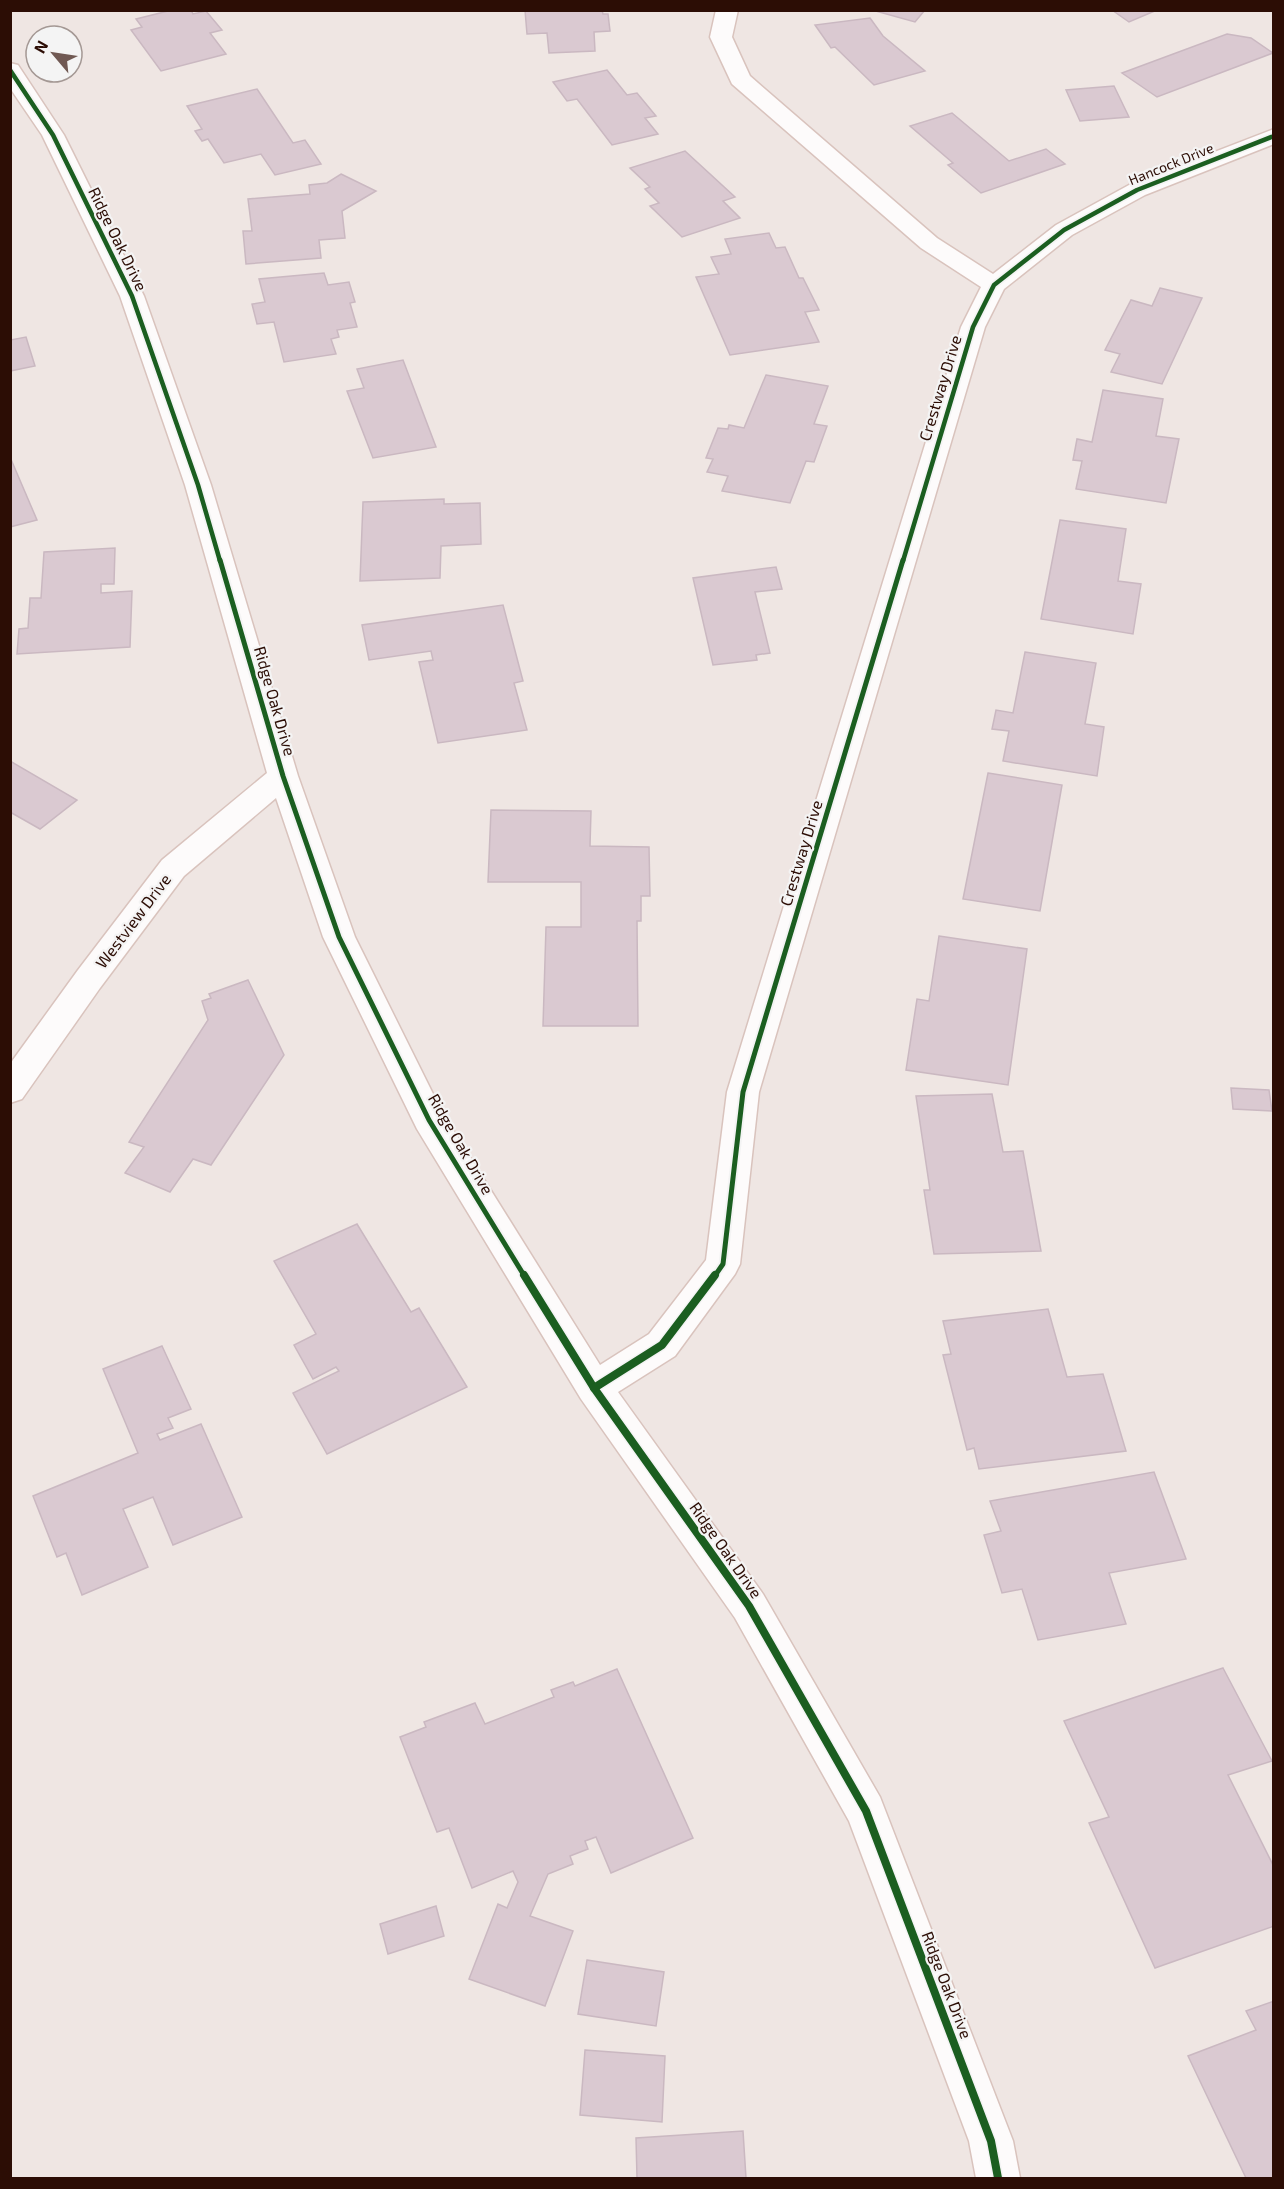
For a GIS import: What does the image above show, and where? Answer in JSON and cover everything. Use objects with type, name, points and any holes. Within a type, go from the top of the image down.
[{"type":"street","points":[[727,10],[721,37],[740,79],[929,243],[994,285]]},
{"type":"street","name":"Ridge Oak Drive","points":[[10,70],[53,135],[132,296],[198,486],[283,776],[339,937],[429,1120],[594,1388],[749,1606],[866,1811],[991,2141],[998,2178]]},
{"type":"street","name":"Hancock Drive","points":[[994,285],[1064,230],[1127,196],[1274,136]]},
{"type":"street","name":"Crestway Drive","points":[[594,1388],[662,1346],[723,1264],[743,1092],[973,327],[994,285]]},
{"type":"street","name":"Westview Drive","points":[[12,1082],[173,868],[283,776]]},
{"type":"building","points":[[172,10],[191,10],[193,14],[206,11],[222,30],[210,33],[226,54],[161,71],[131,30],[142,27],[136,19]]},
{"type":"building","points":[[525,10],[602,10],[603,14],[608,14],[610,31],[594,32],[595,51],[549,53],[547,33],[527,34]]},
{"type":"building","points":[[872,10],[925,10],[915,22]]},
{"type":"building","points":[[1112,10],[1157,10],[1129,22]]},
{"type":"building","points":[[870,18],[883,36],[925,71],[874,85],[835,47],[831,48],[815,25]]},
{"type":"building","points":[[1227,34],[1251,38],[1273,53],[1157,97],[1122,73]]},
{"type":"building","points":[[607,70],[627,95],[637,93],[656,116],[645,118],[658,134],[612,145],[577,99],[567,101],[553,82]]},
{"type":"building","points":[[1114,86],[1129,117],[1080,121],[1066,90]]},
{"type":"building","points":[[257,89],[293,143],[305,140],[321,164],[275,175],[261,154],[224,163],[208,139],[202,141],[195,131],[202,129],[187,106]]},
{"type":"building","points":[[952,113],[1009,161],[1046,149],[1065,164],[981,193],[948,165],[953,163],[910,126]]},
{"type":"building","points":[[685,151],[735,197],[723,201],[740,218],[682,237],[650,206],[659,203],[645,189],[650,187],[630,168]]},
{"type":"building","points":[[341,174],[376,191],[342,211],[345,238],[319,240],[321,258],[246,264],[243,231],[252,231],[248,199],[310,194],[309,185],[327,183]]},
{"type":"building","points":[[769,233],[776,248],[785,247],[799,278],[803,278],[819,310],[805,312],[819,342],[730,355],[696,277],[719,274],[711,257],[731,254],[725,239]]},
{"type":"building","points":[[324,273],[328,285],[349,282],[355,302],[350,303],[357,327],[337,330],[339,337],[331,339],[336,354],[284,362],[274,322],[257,324],[252,304],[265,302],[259,279]]},
{"type":"building","points":[[1160,288],[1202,298],[1162,384],[1111,372],[1120,354],[1105,350],[1131,300],[1152,306]]},
{"type":"building","points":[[26,337],[35,366],[10,371],[10,340]]},
{"type":"building","points":[[403,360],[436,447],[373,458],[347,391],[364,388],[357,369]]},
{"type":"building","points":[[766,375],[828,386],[814,424],[827,426],[814,462],[806,461],[790,503],[722,491],[728,476],[707,472],[713,459],[706,458],[718,428],[728,429],[729,425],[744,428]]},
{"type":"building","points":[[1103,390],[1163,399],[1156,436],[1179,439],[1166,503],[1076,489],[1082,461],[1073,460],[1077,439],[1092,442]]},
{"type":"building","points":[[10,457],[37,520],[10,527]]},
{"type":"building","points":[[444,499],[444,504],[480,503],[481,544],[441,546],[440,578],[360,581],[363,502]]},
{"type":"building","points":[[1060,520],[1126,529],[1118,581],[1141,584],[1133,634],[1041,619]]},
{"type":"building","points":[[115,548],[114,584],[101,584],[101,593],[132,591],[130,647],[17,654],[19,629],[28,628],[30,598],[41,598],[44,552]]},
{"type":"building","points":[[776,567],[782,589],[755,592],[770,653],[756,655],[757,660],[713,665],[693,578]]},
{"type":"building","points":[[503,605],[523,681],[514,683],[527,730],[438,743],[419,662],[433,660],[431,651],[369,660],[362,625]]},
{"type":"building","points":[[1025,652],[1096,663],[1085,724],[1104,727],[1097,776],[1003,761],[1009,731],[992,729],[996,710],[1013,713]]},
{"type":"building","points":[[10,761],[77,800],[40,829],[10,812]]},
{"type":"building","points":[[988,773],[1062,785],[1040,911],[963,899]]},
{"type":"building","points":[[491,810],[591,811],[590,846],[649,847],[650,896],[641,896],[641,921],[637,921],[638,1026],[543,1026],[546,927],[581,927],[581,882],[488,882]]},
{"type":"building","points":[[939,936],[1027,949],[1008,1085],[906,1070],[917,999],[929,1001]]},
{"type":"building","points":[[248,980],[284,1055],[211,1165],[193,1159],[170,1192],[125,1173],[144,1147],[129,1142],[208,1020],[202,1001],[211,998],[209,994]]},
{"type":"building","points":[[1231,1088],[1269,1090],[1272,1111],[1233,1109]]},
{"type":"building","points":[[992,1094],[1003,1152],[1023,1151],[1041,1251],[934,1254],[924,1190],[930,1190],[916,1096]]},
{"type":"building","points":[[357,1224],[411,1312],[419,1308],[467,1387],[327,1454],[293,1393],[339,1371],[336,1367],[313,1379],[294,1345],[316,1334],[274,1261]]},
{"type":"building","points":[[1048,1309],[1067,1377],[1103,1374],[1126,1451],[979,1469],[974,1448],[967,1450],[943,1355],[951,1354],[943,1321]]},
{"type":"building","points":[[162,1346],[191,1409],[168,1418],[173,1428],[157,1434],[160,1440],[201,1424],[242,1517],[173,1545],[153,1497],[123,1509],[148,1567],[82,1595],[66,1553],[57,1557],[33,1496],[138,1453],[103,1369]]},
{"type":"building","points":[[1154,1472],[1186,1559],[1109,1573],[1126,1624],[1038,1640],[1022,1589],[1002,1593],[984,1535],[1001,1531],[990,1501]]},
{"type":"building","points":[[1223,1668],[1272,1761],[1228,1775],[1274,1867],[1274,1926],[1155,1968],[1089,1823],[1109,1817],[1064,1721]]},
{"type":"building","points":[[617,1669],[693,1838],[611,1873],[596,1837],[585,1841],[588,1849],[570,1856],[573,1864],[548,1874],[530,1916],[573,1931],[545,2006],[469,1979],[498,1904],[507,1908],[518,1882],[513,1871],[472,1888],[449,1828],[437,1832],[400,1737],[426,1727],[424,1722],[475,1703],[485,1724],[554,1697],[551,1690],[573,1682],[575,1686]]},
{"type":"building","points":[[436,1906],[444,1936],[388,1954],[380,1924]]},
{"type":"building","points":[[587,1960],[664,1972],[656,2026],[578,2014]]},
{"type":"building","points":[[1274,2001],[1274,2178],[1246,2178],[1188,2056],[1256,2030],[1246,2011]]},
{"type":"building","points":[[585,2050],[665,2056],[662,2122],[580,2115]]},
{"type":"building","points":[[743,2131],[746,2178],[637,2178],[636,2138]]},
{"type":"cycle path","points":[[10,70],[53,135],[132,296],[198,485],[283,776],[339,937],[429,1120],[594,1388],[749,1606],[866,1811],[991,2141],[998,2178]]},
{"type":"cycle path","points":[[594,1388],[662,1345],[723,1264],[743,1092],[973,327],[994,285],[1064,230],[1137,190],[1274,136]]}]
